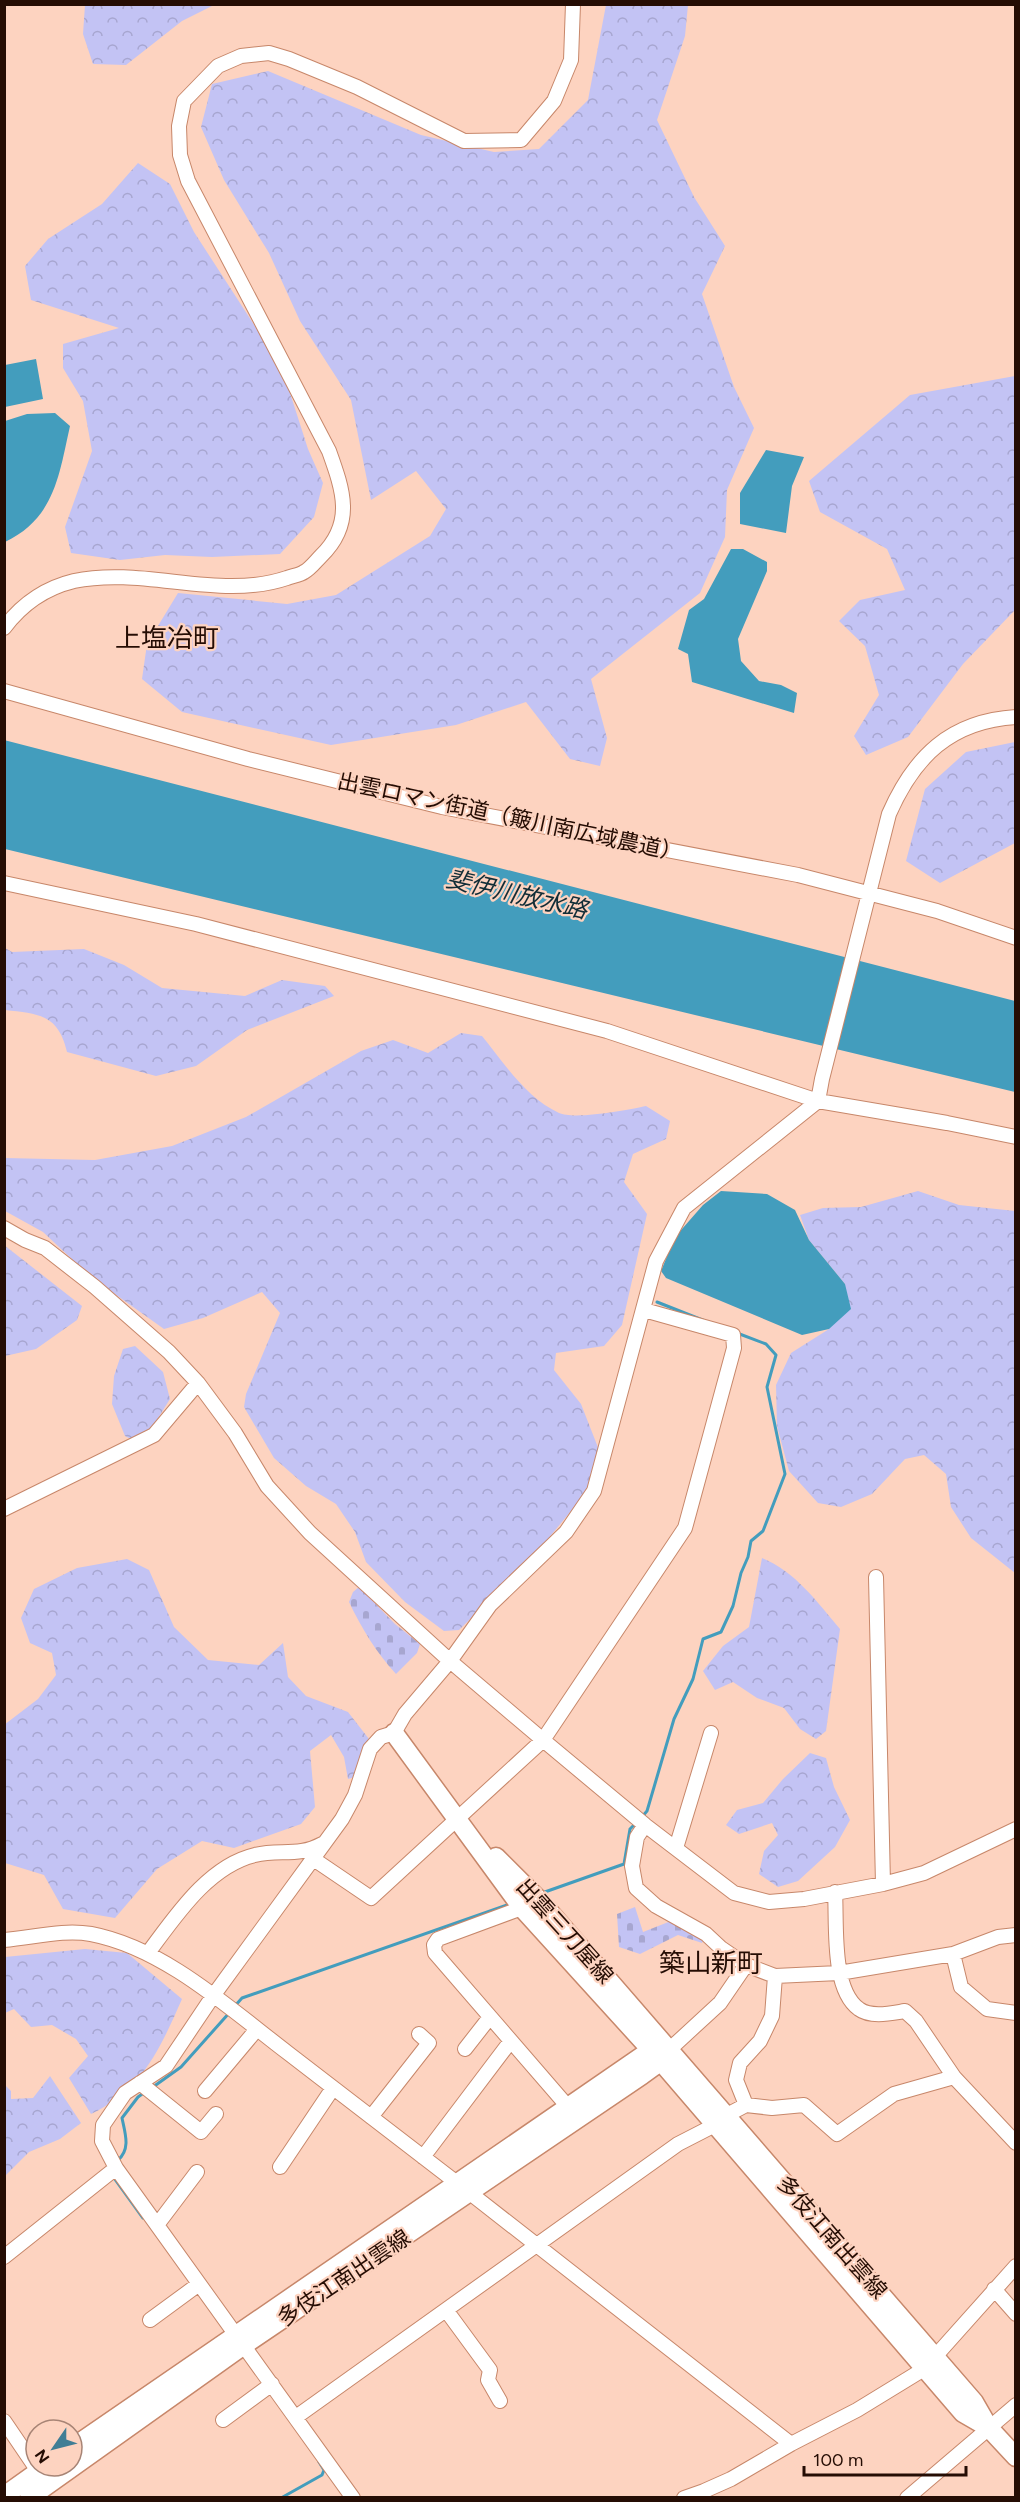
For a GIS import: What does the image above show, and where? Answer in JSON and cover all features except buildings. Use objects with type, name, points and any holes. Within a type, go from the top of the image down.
[{"type":"main road","name":"出雲三刀屋線","points":[[394,1733],[522,1908],[660,2054]]},
{"type":"main road","name":"出雲三刀屋線","points":[[456,1817],[540,1901],[660,2054]]},
{"type":"main road","name":"多伎江南出雲線","points":[[464,2188],[569,2108],[660,2054]]},
{"type":"main road","name":"多伎江南出雲線","points":[[660,2054],[721,2120],[930,2363],[963,2413],[989,2428],[1016,2457]]},
{"type":"main road","name":"多伎江南出雲線","points":[[84,2440],[239,2340],[660,2054]]},
{"type":"main road","name":"多伎江南出雲線","points":[[29,2498],[239,2340]]},
{"type":"main road","points":[[4,2496],[29,2478]]},
{"type":"street","points":[[4,628],[27,601],[74,581],[106,577],[244,586],[278,581],[304,572],[324,553],[338,535],[344,514],[343,490],[329,451],[188,182],[180,155],[179,126],[184,101],[199,84],[218,66],[241,56],[269,53],[357,87],[464,141],[521,140],[554,101],[571,60],[573,4]]},
{"type":"street","name":"出雲ロマン街道（簸川南広域農道）","points":[[4,691],[248,759],[442,807],[798,875],[936,911],[1016,938]]},
{"type":"street","points":[[353,2498],[116,2168],[102,2141],[103,2125],[125,2093],[166,2066],[213,1996],[342,1819],[355,1795],[370,1749],[381,1737],[394,1733],[405,1714],[450,1661],[490,1605],[566,1532],[594,1491],[656,1262],[684,1208],[819,1101],[822,1079],[889,814],[901,785],[922,757],[946,738],[977,726],[1016,717]]},
{"type":"street","points":[[4,883],[196,924],[607,1031],[819,1101],[1016,1137]]},
{"type":"street","points":[[4,1228],[45,1248],[95,1287],[169,1352],[198,1383],[235,1433],[267,1486],[310,1533],[450,1661],[645,1825],[734,1893],[769,1902],[804,1899],[883,1884],[924,1873],[1016,1829]]},
{"type":"street","points":[[312,1858],[370,1898],[456,1817],[543,1740],[685,1528],[734,1348],[734,1335],[644,1310]]},
{"type":"street","points":[[4,1509],[154,1435],[198,1383]]},
{"type":"street","points":[[876,1577],[883,1884]]},
{"type":"street","points":[[676,1848],[711,1733]]},
{"type":"street","points":[[645,1825],[637,1837],[632,1866],[636,1888],[656,1906],[706,1934],[721,1948],[746,1965],[775,1976],[840,1972],[952,1954],[998,1937],[1016,1935]]},
{"type":"street","points":[[148,1953],[204,1884],[239,1862],[255,1855],[309,1851],[322,1844]]},
{"type":"street","points":[[835,1892],[842,1986],[859,2009],[875,2014],[905,2012],[916,2021],[954,2077],[1016,2143]]},
{"type":"street","points":[[540,1901],[438,1939],[434,1945],[435,1953],[569,2108]]},
{"type":"street","points":[[4,1940],[43,1935],[89,1934],[127,1943],[148,1953],[213,1996],[257,2029],[791,2444]]},
{"type":"street","points":[[952,1954],[962,1987],[987,2008],[1016,2013]]},
{"type":"street","points":[[660,2054],[720,2003],[746,1965]]},
{"type":"street","points":[[746,2105],[736,2080],[740,2063],[760,2041],[772,2016],[775,1976]]},
{"type":"street","points":[[465,2049],[490,2017]]},
{"type":"street","points":[[205,2091],[257,2029]]},
{"type":"street","points":[[371,2117],[429,2043],[419,2034]]},
{"type":"street","points":[[423,2157],[510,2042]]},
{"type":"street","points":[[296,2417],[678,2144],[746,2105],[772,2109],[804,2105],[837,2134],[894,2094],[954,2077]]},
{"type":"street","points":[[140,2083],[201,2132],[216,2114]]},
{"type":"street","points":[[280,2167],[333,2088]]},
{"type":"street","points":[[4,2257],[116,2168]]},
{"type":"street","points":[[157,2225],[198,2172]]},
{"type":"street","points":[[684,2498],[706,2494],[791,2444],[857,2410],[930,2363],[1016,2266]]},
{"type":"street","points":[[150,2319],[199,2284]]},
{"type":"street","points":[[994,2289],[1016,2314]]},
{"type":"street","points":[[446,2310],[490,2370],[488,2380],[500,2401]]},
{"type":"street","points":[[223,2420],[272,2384]]},
{"type":"street","points":[[907,2498],[1016,2405]]},
{"type":"street","points":[[4,2421],[24,2446]]},
{"type":"green space","points":[[85,4],[214,5],[182,21],[126,65],[93,64],[83,34]]},
{"type":"green space","points":[[606,5],[688,5],[685,36],[657,120],[694,197],[725,246],[702,294],[734,387],[754,428],[727,490],[725,537],[700,593],[591,679],[607,738],[600,766],[570,759],[526,702],[456,725],[331,745],[182,712],[142,679],[147,644],[178,593],[287,604],[336,595],[430,536],[446,509],[416,471],[371,500],[351,400],[300,321],[269,253],[224,180],[201,127],[212,84],[268,71],[421,135],[494,152],[539,149],[588,100]]},
{"type":"green space","points":[[138,163],[170,184],[194,232],[282,368],[308,449],[323,483],[314,517],[280,554],[212,557],[165,555],[120,560],[71,553],[65,527],[92,451],[83,401],[63,368],[63,344],[119,328],[31,300],[25,266],[48,239],[102,204]]},
{"type":"green space","points":[[1015,376],[1015,610],[963,664],[908,737],[866,755],[854,736],[879,695],[865,646],[839,621],[860,600],[905,590],[887,549],[820,512],[809,481],[910,395]]},
{"type":"green space","points":[[1015,742],[1015,843],[940,883],[906,861],[925,789],[966,752]]},
{"type":"green space","points":[[5,948],[12,952],[84,949],[124,965],[162,988],[245,996],[282,980],[325,986],[334,996],[247,1030],[196,1066],[156,1076],[67,1052],[58,1030],[45,1018],[5,1010]]},
{"type":"green space","points":[[461,1033],[482,1036],[526,1089],[559,1113],[589,1115],[646,1106],[670,1121],[666,1139],[633,1154],[624,1182],[647,1214],[622,1325],[604,1346],[556,1353],[554,1370],[581,1404],[599,1450],[590,1488],[533,1557],[459,1630],[444,1631],[405,1602],[366,1562],[355,1532],[336,1504],[306,1486],[274,1458],[244,1407],[246,1394],[280,1313],[262,1292],[203,1318],[164,1329],[91,1277],[43,1232],[5,1211],[5,1158],[95,1160],[172,1146],[246,1117],[361,1051],[393,1040],[428,1053]]},
{"type":"green space","points":[[918,1191],[959,1205],[1015,1211],[1015,1573],[971,1538],[951,1507],[946,1474],[924,1455],[905,1459],[872,1494],[841,1507],[818,1503],[789,1471],[777,1426],[776,1385],[791,1353],[829,1329],[845,1284],[809,1240],[800,1215],[823,1208],[861,1207]]},
{"type":"green space","points":[[4,1245],[82,1306],[77,1320],[36,1349],[5,1356]]},
{"type":"green space","points":[[135,1346],[163,1372],[170,1399],[150,1431],[135,1441],[125,1436],[112,1404],[114,1376],[123,1349]]},
{"type":"green space","points":[[762,1558],[795,1579],[840,1629],[826,1731],[816,1739],[800,1729],[784,1708],[757,1698],[733,1682],[715,1690],[703,1671],[723,1646],[749,1627]]},
{"type":"green space","points":[[127,1559],[149,1570],[174,1627],[208,1660],[259,1665],[283,1643],[288,1677],[306,1696],[348,1712],[369,1739],[355,1777],[348,1779],[344,1757],[331,1735],[310,1751],[315,1807],[301,1824],[234,1848],[202,1841],[157,1869],[115,1918],[63,1909],[44,1875],[5,1863],[4,1725],[38,1699],[56,1675],[52,1653],[30,1643],[21,1618],[34,1589],[77,1568]]},
{"type":"green space","points":[[359,1587],[395,1624],[420,1644],[417,1653],[396,1674],[370,1640],[349,1602],[353,1592]]},
{"type":"green space","points":[[810,1753],[826,1758],[834,1787],[850,1820],[835,1847],[798,1881],[778,1887],[759,1874],[764,1851],[778,1835],[772,1823],[739,1834],[726,1825],[737,1810],[763,1803],[783,1779]]},
{"type":"green space","points":[[635,1907],[643,1932],[671,1921],[704,1938],[702,1943],[678,1935],[640,1954],[619,1947],[617,1914]]},
{"type":"green space","points":[[85,1949],[127,1953],[182,1999],[157,2051],[136,2080],[124,2093],[91,2114],[69,2078],[88,2056],[76,2039],[52,2025],[31,2027],[14,2009],[5,2013],[5,1957]]},
{"type":"green space","points":[[50,2076],[81,2123],[60,2139],[29,2152],[5,2176],[5,2085],[11,2091],[11,2099],[33,2098]]},
{"type":"water","points":[[36,359],[43,399],[5,407],[5,365]]},
{"type":"water","points":[[55,413],[70,426],[58,478],[45,508],[35,521],[5,542],[5,421],[27,414]]},
{"type":"water","points":[[766,450],[804,457],[792,486],[786,533],[740,524],[740,493]]},
{"type":"water","points":[[731,549],[743,549],[767,562],[767,571],[738,639],[741,661],[759,681],[781,685],[797,693],[794,713],[692,682],[688,654],[678,649],[689,610],[704,599]]},
{"type":"water","name":"斐伊川放水路","points":[[4,740],[1015,1001],[1015,1092],[5,849]]},
{"type":"water","points":[[721,1191],[767,1194],[795,1210],[809,1240],[845,1284],[851,1309],[829,1329],[802,1335],[666,1278],[661,1271],[675,1237],[703,1205]]},
{"type":"waterway","points":[[657,1302],[705,1321]]},
{"type":"waterway","points":[[641,1818],[647,1811],[674,1719],[693,1679],[703,1639],[721,1632],[733,1606],[751,1541],[763,1531],[785,1474],[767,1387],[776,1355],[766,1344],[737,1333]]},
{"type":"waterway","points":[[542,1893],[624,1864],[630,1829],[636,1823]]},
{"type":"waterway","points":[[234,2007],[242,1998],[510,1904]]},
{"type":"waterway","points":[[153,2087],[181,2067],[230,2012]]},
{"type":"waterway","points":[[118,2160],[126,2146],[122,2118],[138,2097],[145,2092]]},
{"type":"waterway","points":[[112,2175],[143,2218]]},
{"type":"waterway","points":[[281,2498],[322,2475],[324,2470],[319,2462]]},
{"type":"district","name":"上塩冶町","points":[[167,638]]},
{"type":"district","name":"築山新町","points":[[711,1963]]}]
